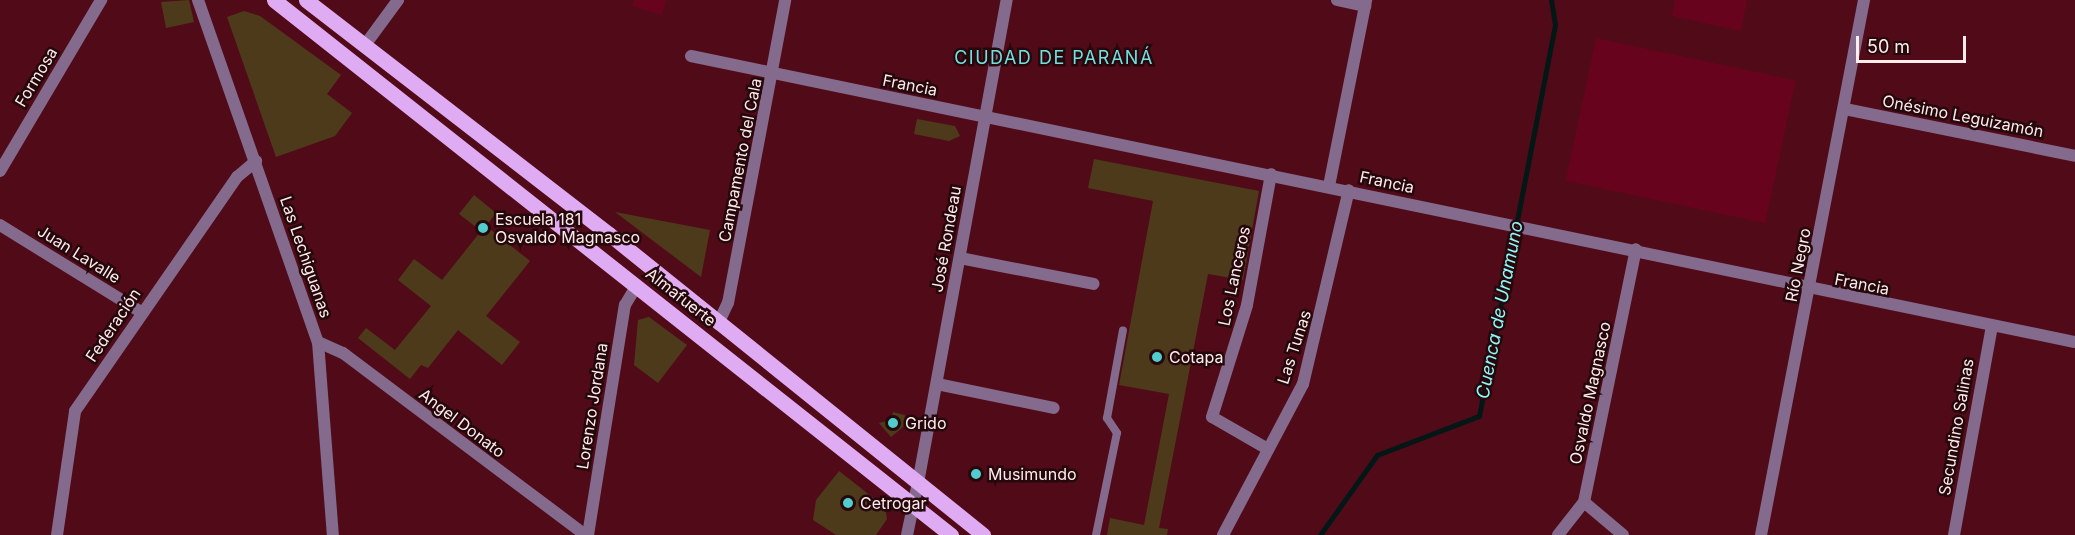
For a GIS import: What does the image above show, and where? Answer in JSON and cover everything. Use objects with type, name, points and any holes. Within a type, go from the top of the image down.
[{"type":"main road","name":"Almafuerte","points":[[274,0],[951,535]]},
{"type":"main road","name":"Almafuerte","points":[[306,0],[983,535]]},
{"type":"street","name":"Formosa","points":[[0,171],[101,0]]},
{"type":"street","name":"Las Lechiguanas","points":[[198,0],[318,342],[333,535]]},
{"type":"street","points":[[365,45],[398,0]]},
{"type":"street","name":"Campamento del Cala","points":[[718,324],[728,303],[774,76],[785,0]]},
{"type":"street","name":"José Rondeau","points":[[907,535],[1007,0]]},
{"type":"street","points":[[1329,186],[1366,3],[1336,0]]},
{"type":"street","name":"Río Negro","points":[[1761,535],[1810,291],[1864,0]]},
{"type":"street","name":"Francia","points":[[691,56],[774,76],[985,116],[1636,249],[1810,291],[2075,342]]},
{"type":"street","name":"Onésimo Leguizamón","points":[[1845,109],[2075,156]]},
{"type":"street","name":"Federación","points":[[57,535],[75,411],[141,312],[237,177],[256,161]]},
{"type":"street","name":"Los Lanceros","points":[[1266,448],[1212,417],[1247,305],[1271,174]]},
{"type":"street","name":"Las Tunas","points":[[1223,535],[1266,448],[1303,384],[1349,190]]},
{"type":"street","name":"Juan Lavalle","points":[[0,225],[141,312]]},
{"type":"street","name":"Osvaldo Magnasco","points":[[1558,535],[1584,502],[1636,249]]},
{"type":"street","points":[[960,258],[1094,284]]},
{"type":"street","name":"Lorenzo Jordana","points":[[587,535],[625,305],[637,285]]},
{"type":"street","name":"Secundino Salinas","points":[[1953,535],[1992,326]]},
{"type":"street","name":"Angel Donato","points":[[318,342],[344,353],[587,535]]},
{"type":"street","points":[[937,384],[1054,408]]},
{"type":"street","points":[[1584,502],[1623,535]]},
{"type":"lane","points":[[1096,535],[1117,433],[1107,418],[1123,330]]},
{"type":"shaded area","points":[[634,0],[666,0],[662,15],[632,6]]},
{"type":"shaded area","points":[[1675,0],[1747,0],[1741,31],[1672,16]]},
{"type":"shaded area","points":[[1596,38],[1796,80],[1765,223],[1566,181]]},
{"type":"building","points":[[189,0],[194,22],[166,28],[161,2]]},
{"type":"building","points":[[244,11],[260,16],[341,75],[327,94],[352,113],[335,136],[276,157],[227,17]]},
{"type":"building","points":[[917,119],[955,126],[960,136],[949,141],[914,134]]},
{"type":"building","name":"Cotapa","points":[[1094,159],[1259,191],[1243,280],[1208,274],[1159,528],[1168,529],[1167,535],[1107,535],[1110,518],[1144,525],[1169,394],[1119,385],[1153,201],[1088,188]]},
{"type":"building","points":[[474,195],[496,213],[486,226],[530,261],[486,316],[520,342],[502,365],[458,330],[428,368],[421,365],[410,379],[358,338],[366,328],[395,350],[431,306],[398,280],[414,259],[442,280],[481,231],[459,214]]},
{"type":"building","points":[[615,212],[710,230],[701,277]]},
{"type":"building","points":[[649,317],[687,345],[658,383],[634,365],[638,320]]},
{"type":"building","name":"Grido","points":[[893,412],[905,415],[903,427],[891,437],[879,423],[891,420]]},
{"type":"building","name":"Cetrogar","points":[[839,471],[885,507],[887,519],[876,535],[836,535],[813,520],[816,500]]},
{"type":"waterway","name":"Cuenca de Unamuno","points":[[1320,535],[1377,455],[1479,416],[1555,25],[1551,0]]},
{"type":"place","name":"Escuela 181 Osvaldo Magnasco","points":[[483,228]]},
{"type":"place","name":"Cotapa","points":[[1157,357]]},
{"type":"place","name":"Grido","points":[[893,423]]},
{"type":"place","name":"Musimundo","points":[[976,474]]},
{"type":"place","name":"Cetrogar","points":[[848,503]]},
{"type":"district","name":"CIUDAD DE PARANÁ","points":[[1054,58]]}]
